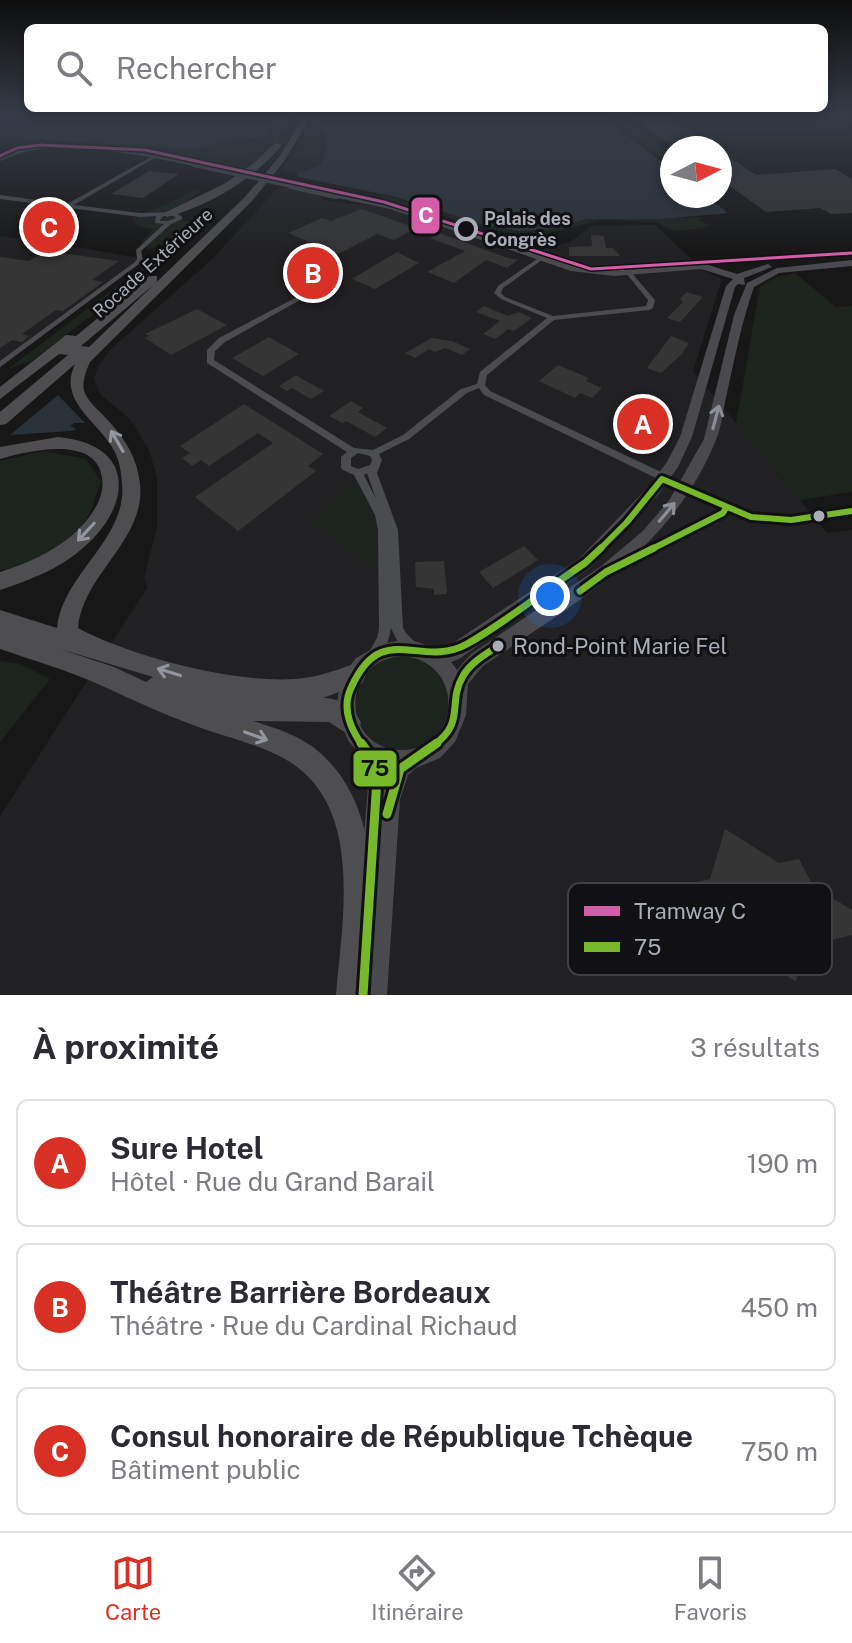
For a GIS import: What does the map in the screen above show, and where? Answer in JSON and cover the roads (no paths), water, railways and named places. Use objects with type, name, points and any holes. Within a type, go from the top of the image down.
[{"type":"highway","points":[[167,217],[258,167],[264,160]]},
{"type":"highway","points":[[94,664],[67,633],[66,625],[75,599],[108,551],[126,515],[130,471],[111,430],[77,392],[77,375],[90,353],[255,180],[270,160]]},
{"type":"highway","name":"Rocade Extérieure","points":[[0,420],[178,262],[261,185],[280,160]]},
{"type":"highway","points":[[0,392],[178,262]]},
{"type":"highway","points":[[0,406],[178,262]]},
{"type":"highway","points":[[0,453],[42,444],[79,446],[92,451],[107,466],[111,487],[102,513],[79,540],[42,565],[0,581]]},
{"type":"highway","points":[[0,620],[53,639],[153,699],[274,742],[308,760],[329,782],[346,820],[355,853],[357,896],[352,995]]},
{"type":"highway","points":[[0,639],[94,664],[213,704],[243,709],[333,710],[349,723]]},
{"type":"highway","points":[[0,650],[218,686],[272,690],[328,687],[354,675]]},
{"type":"main road","points":[[179,160],[392,207],[540,259],[585,271],[628,272],[702,266],[742,281]]},
{"type":"main road","points":[[433,656],[453,653],[585,563],[627,522],[662,479],[686,437],[731,286],[777,271],[852,260]]},
{"type":"main road","points":[[375,995],[386,824],[394,782],[400,769],[411,759],[428,753],[443,742],[453,727],[458,709],[460,680],[477,660],[606,572],[648,535],[685,488],[710,439],[739,315],[742,281]]},
{"type":"main road","points":[[411,759],[383,757],[370,751],[357,739],[346,707],[354,675],[371,658],[391,649],[413,648],[433,656],[453,678],[458,692]]},
{"type":"main road","points":[[363,995],[378,786],[370,751]]},
{"type":"street","points":[[68,206],[147,160]]},
{"type":"street","points":[[0,197],[167,217]]},
{"type":"street","points":[[140,215],[156,220],[167,217]]},
{"type":"street","points":[[0,365],[137,263],[140,259],[138,251],[167,217]]},
{"type":"street","points":[[540,259],[500,287],[497,293],[552,318],[649,308],[652,300],[628,272]]},
{"type":"street","points":[[316,289],[222,340],[211,350],[210,361],[353,451]]},
{"type":"street","points":[[481,385],[483,374],[552,318]]},
{"type":"street","points":[[481,385],[491,396],[662,479],[751,517],[779,520],[852,511]]},
{"type":"street","points":[[374,467],[358,473],[344,464],[353,451],[362,449],[374,453],[406,437],[464,391],[481,385]]},
{"type":"street","points":[[374,453],[377,460],[372,473],[393,530],[397,628],[403,640],[413,648]]},
{"type":"street","points":[[358,473],[380,515],[383,530],[385,629],[383,640],[371,658]]},
{"type":"street","points":[[606,572],[723,513],[726,508]]},
{"type":"tram line","name":"C","points":[[193,160],[384,202],[591,269],[852,253]]},
{"type":"place","name":"Consul honoraire de République Tchèque","points":[[49,227]]},
{"type":"place","name":"Palais des Congrès","points":[[466,229]]},
{"type":"place","name":"Théâtre Barrière Bordeaux","points":[[313,273]]},
{"type":"place","name":"Sure Hotel","points":[[643,424]]},
{"type":"place","name":"Rond-Point Marie Fel","points":[[498,646]]}]
